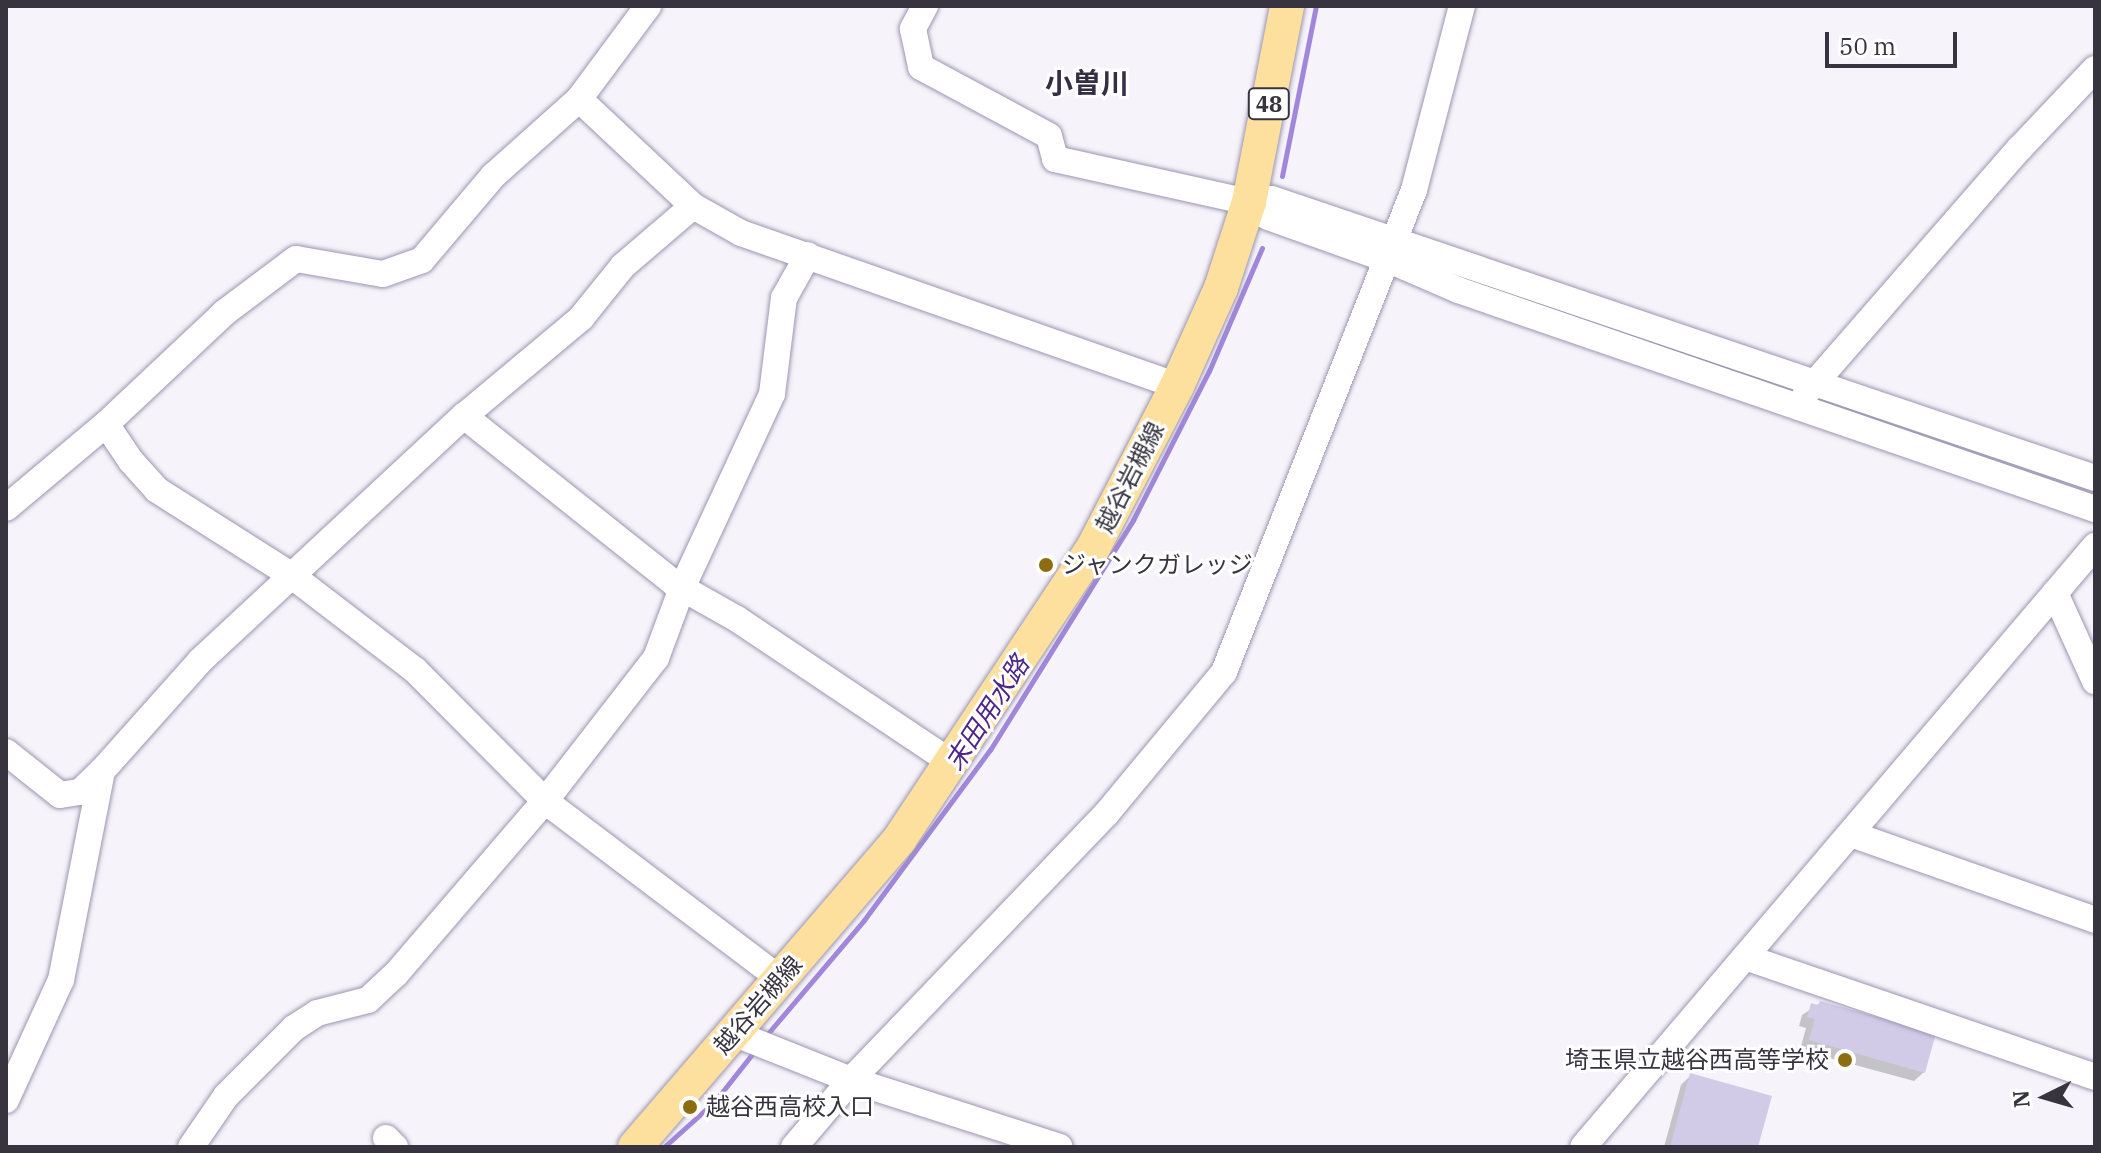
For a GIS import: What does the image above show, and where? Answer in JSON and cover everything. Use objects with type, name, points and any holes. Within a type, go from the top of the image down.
[{"type":"main road","name":"越谷岩槻線","points":[[635,1147],[751,1041],[779,978],[899,840],[1092,550],[1177,386],[1221,288],[1249,202],[1287,6]]},
{"type":"street","points":[[6,508],[106,424],[224,313],[296,259],[383,274],[422,260],[493,176],[579,99],[648,6]]},
{"type":"street","points":[[925,6],[913,29],[921,67],[1049,136],[1055,159],[1249,202],[1268,217],[1393,250],[1815,383],[2095,478]]},
{"type":"street","points":[[794,1147],[851,1080],[1107,813],[1224,672],[1393,250],[1414,190],[1462,6]]},
{"type":"street","points":[[1796,404],[2020,148],[2095,69]]},
{"type":"street","points":[[579,99],[693,206],[741,233],[1177,386]]},
{"type":"street","points":[[6,752],[60,795],[80,792],[200,661],[464,416],[581,318],[623,266],[693,206]]},
{"type":"street","points":[[1393,250],[1458,290],[2095,509]]},
{"type":"street","points":[[191,1147],[226,1096],[294,1028],[317,1013],[368,1000],[396,974],[545,801],[656,658],[682,588],[772,394],[784,298],[808,255]]},
{"type":"street","points":[[464,416],[682,588],[737,619],[951,762]]},
{"type":"street","points":[[106,424],[131,461],[157,490],[291,575],[415,670],[545,801],[779,978]]},
{"type":"street","points":[[1583,1147],[2095,546]]},
{"type":"street","points":[[2055,593],[2095,681]]},
{"type":"street","points":[[6,1100],[61,980],[102,771]]},
{"type":"street","points":[[1851,834],[2095,920]]},
{"type":"street","points":[[1745,957],[2095,1077]]},
{"type":"street","points":[[751,1041],[851,1080],[1060,1147]]},
{"type":"building","points":[[1820,1001],[1936,1033],[1925,1073],[1809,1040],[1815,1019],[1807,1017],[1811,1003],[1818,1005]]},
{"type":"building","points":[[1690,1073],[1772,1096],[1758,1147],[1670,1147]]},
{"type":"waterway","name":"末田用水路","points":[[1282,176],[1316,6]]},
{"type":"waterway","name":"末田用水路","points":[[764,1038],[864,920],[990,750],[1133,520],[1209,371],[1262,248]]},
{"type":"waterway","name":"末田用水路","points":[[664,1147],[715,1101],[756,1049]]},
{"type":"place","name":"ジャンクガレッジ","points":[[1046,565]]},
{"type":"place","name":"埼玉県立越谷西高等学校","points":[[1845,1060]]},
{"type":"place","name":"越谷西高校入口","points":[[690,1107]]},
{"type":"district","name":"小曽川","points":[[1087,83]]}]
